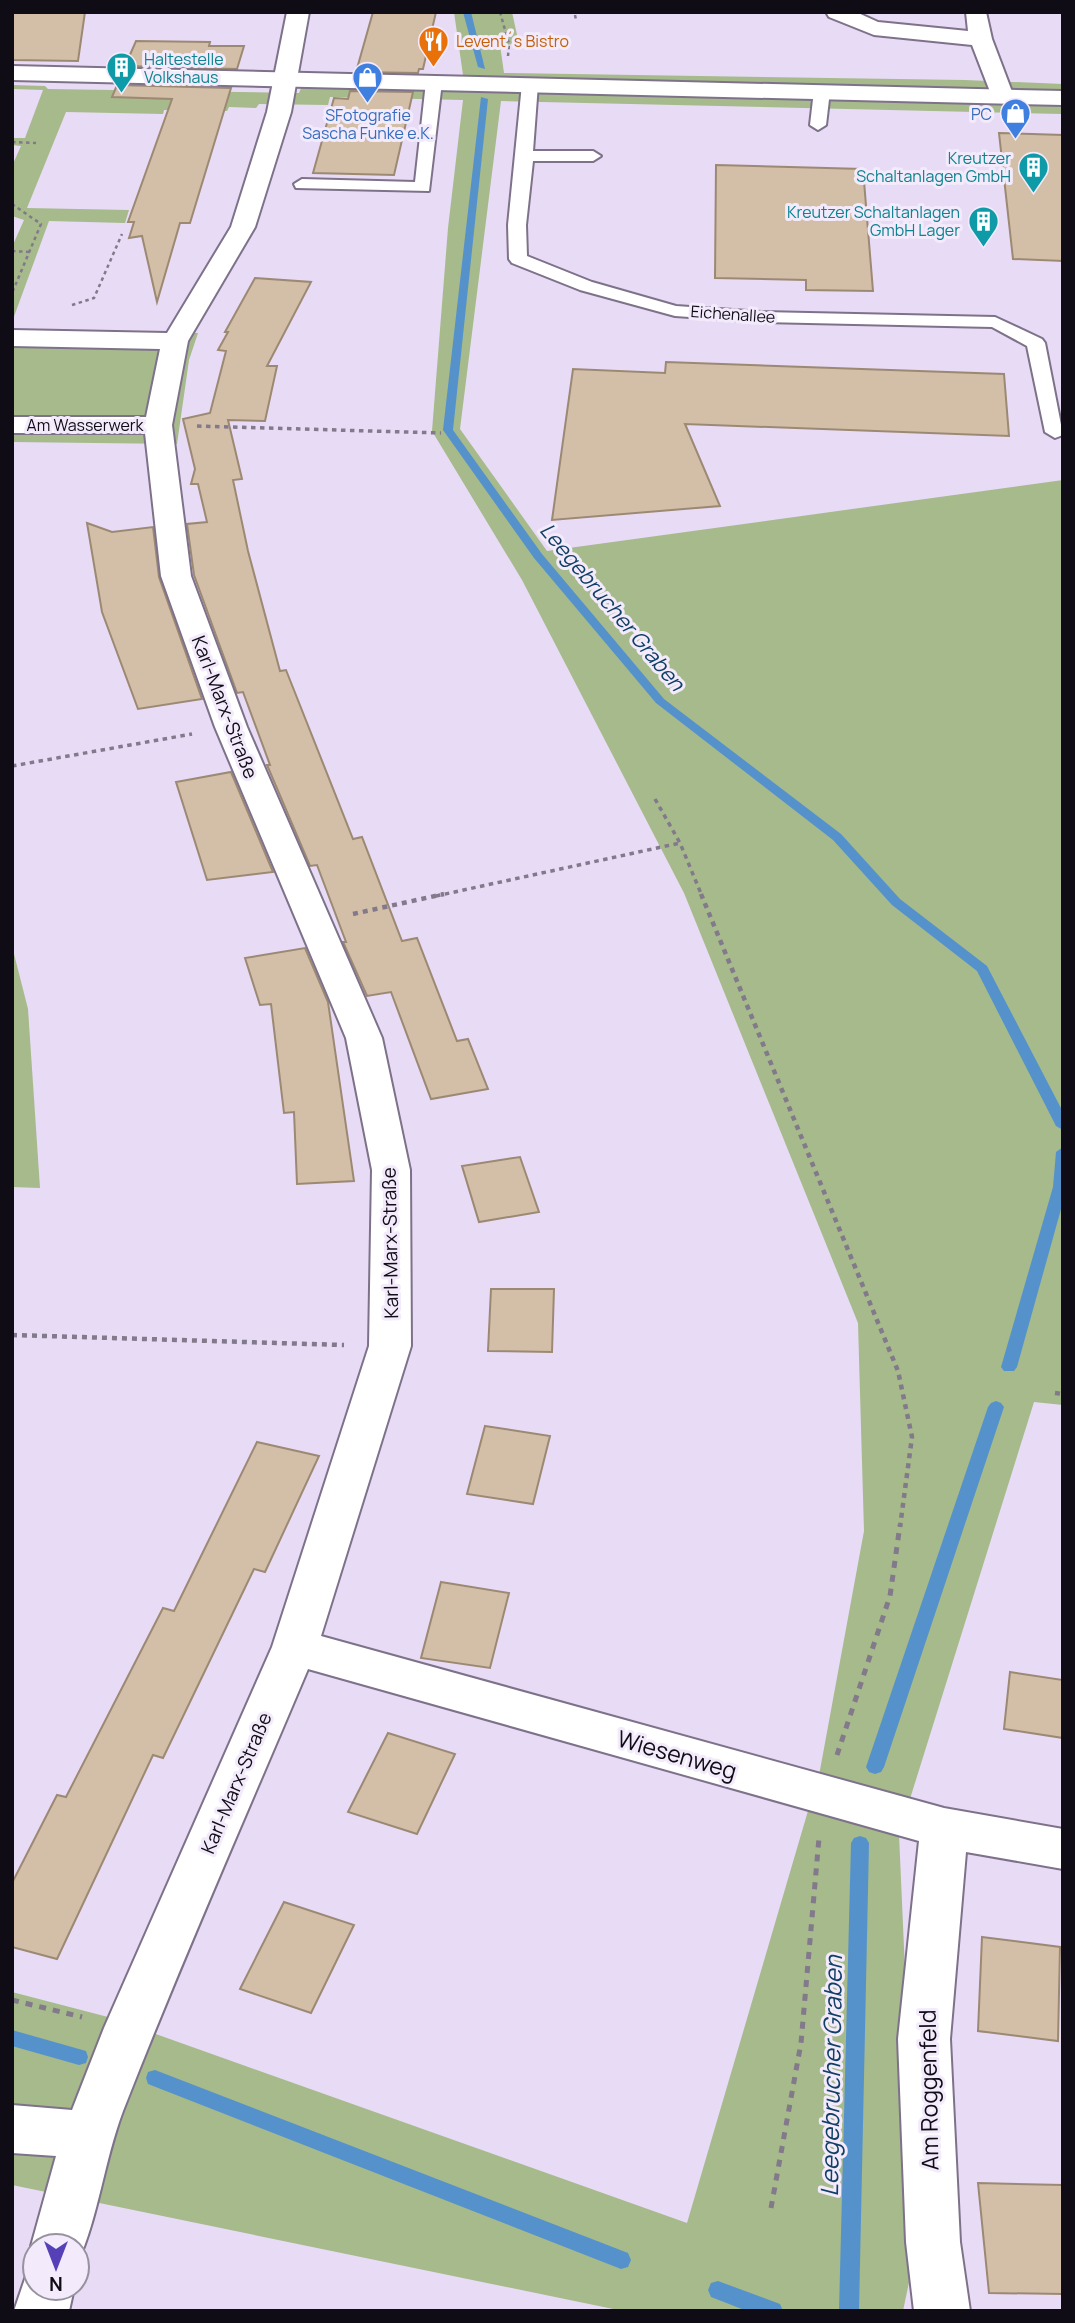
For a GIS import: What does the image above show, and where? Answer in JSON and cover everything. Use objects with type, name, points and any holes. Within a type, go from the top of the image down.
[{"type":"street","name":"Karl-Marx-Straße","points":[[62,2232],[88,2136],[130,2028],[295,1647],[390,1346],[391,1170],[364,1038],[231,727],[176,576],[158,425],[175,341],[243,227],[287,79],[298,12]]},
{"type":"street","points":[[837,12],[874,28],[981,39]]},
{"type":"street","points":[[976,12],[981,39],[1002,97]]},
{"type":"street","points":[[12,73],[1063,98]]},
{"type":"street","points":[[12,338],[175,341]]},
{"type":"street","name":"Am Wasserwerk","points":[[12,425],[158,425]]},
{"type":"street","name":"Wiesenweg","points":[[295,1647],[944,1828],[1063,1849]]},
{"type":"street","name":"Am Roggenfeld","points":[[943,2311],[933,2242],[924,2039],[944,1828]]},
{"type":"street","points":[[12,2129],[88,2136]]},
{"type":"lane","points":[[302,184],[423,187],[435,82]]},
{"type":"lane","name":"Eichenallee","points":[[519,83],[526,156],[517,225],[517,259],[586,286],[675,311],[762,317],[995,322],[1036,343],[1055,432]]},
{"type":"lane","points":[[818,125],[822,91]]},
{"type":"lane","points":[[526,156],[593,156]]},
{"type":"path","points":[[500,12],[519,83]]},
{"type":"path","points":[[575,15],[576,20]]},
{"type":"path","points":[[12,142],[36,143]]},
{"type":"path","points":[[12,204],[41,224],[12,293]]},
{"type":"path","points":[[58,339],[66,307],[94,298],[122,234]]},
{"type":"path","points":[[12,251],[29,252]]},
{"type":"path","points":[[158,425],[441,433]]},
{"type":"path","points":[[12,766],[231,727]]},
{"type":"path","points":[[655,799],[680,843],[898,1371],[912,1437],[890,1596],[823,1796],[802,2043],[771,2208]]},
{"type":"path","points":[[314,923],[680,843]]},
{"type":"path","points":[[12,1335],[390,1346]]},
{"type":"path","points":[[1055,1393],[1063,1394]]},
{"type":"path","points":[[12,2000],[130,2028]]},
{"type":"green space","points":[[454,12],[512,12],[519,44],[500,45],[504,73],[1063,84],[1063,114],[501,101],[460,429],[547,551],[1063,480],[1063,1405],[1034,1402],[899,1834],[917,2244],[903,2311],[623,2311],[12,2185],[12,1992],[108,2017],[687,2223],[820,1770],[864,1531],[858,1323],[684,893],[522,580],[432,431],[448,228],[463,100],[330,97],[328,105],[259,104],[256,108],[229,107],[227,111],[164,110],[163,114],[66,112],[27,208],[129,210],[125,223],[49,221],[12,322],[12,247],[24,220],[12,216],[12,166],[21,146],[12,145],[12,138],[25,138],[43,90],[12,89],[12,85],[45,86],[48,89],[299,93],[302,86],[465,89]]},
{"type":"green space","points":[[12,330],[198,333],[189,360],[177,444],[12,442]]},
{"type":"green space","points":[[12,946],[28,1009],[40,1188],[12,1187]]},
{"type":"building","points":[[12,12],[85,12],[78,61],[12,60]]},
{"type":"building","points":[[373,12],[436,12],[423,69],[419,69],[418,73],[356,72]]},
{"type":"building","points":[[136,41],[210,42],[209,46],[244,46],[237,69],[125,66]]},
{"type":"building","points":[[117,85],[231,88],[190,223],[180,223],[157,302],[142,236],[129,238],[134,222],[128,222],[172,99],[112,97]]},
{"type":"building","points":[[350,91],[413,92],[394,175],[313,173],[334,98],[348,99]]},
{"type":"building","points":[[999,133],[1063,135],[1063,261],[1013,259]]},
{"type":"building","points":[[716,165],[863,169],[873,291],[806,290],[806,280],[715,278]]},
{"type":"building","points":[[255,278],[311,282],[267,366],[277,366],[265,421],[228,420],[242,479],[233,480],[248,551],[280,671],[286,670],[353,839],[362,837],[402,941],[417,938],[457,1041],[468,1039],[488,1089],[431,1099],[391,992],[367,996],[343,942],[346,942],[317,865],[310,866],[267,765],[270,765],[243,692],[237,693],[194,575],[187,524],[207,522],[198,484],[191,484],[195,469],[183,419],[210,413],[226,351],[218,350]]},
{"type":"building","points":[[666,362],[1004,374],[1009,436],[685,424],[720,506],[552,520],[573,369],[665,373]]},
{"type":"building","points":[[87,523],[112,532],[153,527],[159,577],[202,699],[138,709],[102,612]]},
{"type":"building","points":[[231,772],[273,872],[207,880],[176,782]]},
{"type":"building","points":[[305,948],[328,1002],[354,1181],[297,1184],[294,1112],[284,1113],[271,1004],[260,1005],[245,958]]},
{"type":"building","points":[[520,1157],[539,1212],[479,1222],[462,1166]]},
{"type":"building","points":[[491,1289],[554,1289],[552,1352],[488,1351]]},
{"type":"building","points":[[485,1426],[550,1436],[533,1504],[467,1494]]},
{"type":"building","points":[[257,1442],[319,1456],[265,1572],[254,1569],[163,1758],[153,1755],[57,1959],[12,1947],[12,1883],[57,1795],[66,1797],[163,1608],[174,1611]]},
{"type":"building","points":[[441,1582],[509,1593],[490,1668],[421,1658]]},
{"type":"building","points":[[1010,1672],[1063,1680],[1063,1738],[1004,1729]]},
{"type":"building","points":[[388,1733],[455,1754],[417,1834],[348,1812]]},
{"type":"building","points":[[284,1902],[354,1925],[311,2013],[240,1989]]},
{"type":"building","points":[[982,1937],[1060,1947],[1058,2041],[978,2031]]},
{"type":"building","points":[[978,2183],[1063,2185],[1063,2294],[989,2293]]},
{"type":"waterway","name":"Leegebrucher Graben","points":[[467,12],[482,67]]},
{"type":"waterway","name":"Leegebrucher Graben","points":[[484,99],[448,430],[538,556],[660,701],[837,837],[896,902],[982,969],[1063,1126]]},
{"type":"waterway","name":"Leegebrucher Graben","points":[[1009,1367],[1060,1187],[1063,1152]]},
{"type":"waterway","name":"Leegebrucher Graben","points":[[875,1767],[996,1407]]},
{"type":"waterway","name":"Leegebrucher Graben","points":[[849,2311],[860,1843]]},
{"type":"waterway","points":[[12,2038],[79,2057]]},
{"type":"waterway","points":[[155,2078],[621,2260]]},
{"type":"waterway","points":[[718,2290],[773,2311]]},
{"type":"place","name":"Levent´s Bistro","points":[[433,68]]},
{"type":"place","name":"Haltestelle Volkshaus","points":[[121,95]]},
{"type":"place","name":"SFotografie Sascha Funke e.K.","points":[[368,105]]},
{"type":"place","name":"PC","points":[[1015,141]]},
{"type":"place","name":"Kreutzer Schaltanlagen GmbH","points":[[1034,194]]},
{"type":"place","name":"Kreutzer Schaltanlagen GmbH Lager","points":[[983,248]]}]
